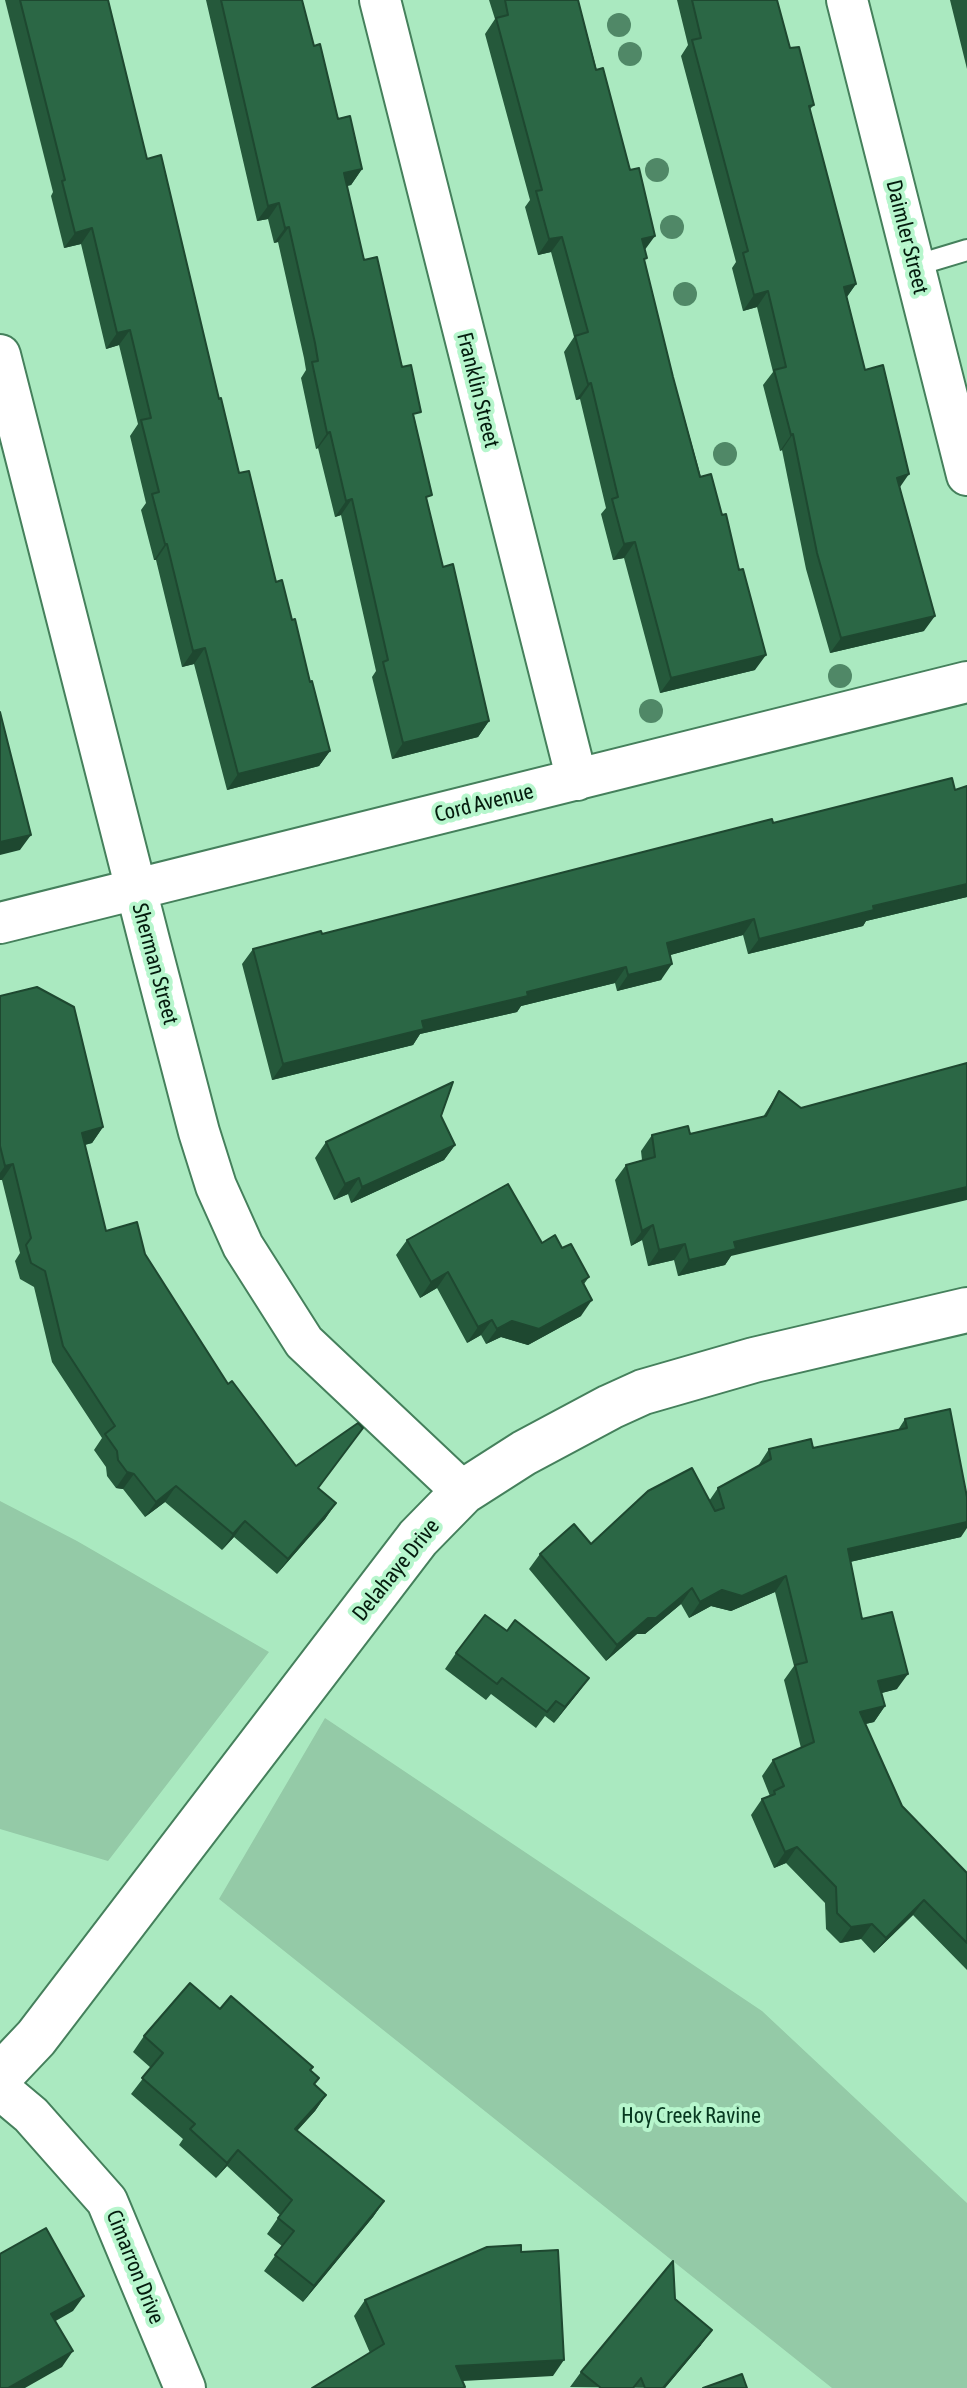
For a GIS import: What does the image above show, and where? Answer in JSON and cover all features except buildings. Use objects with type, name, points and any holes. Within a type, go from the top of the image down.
[{"type":"street","name":"Franklin Street","points":[[380,0],[577,780]]},
{"type":"street","name":"Daimler Street","points":[[847,0],[967,475]]},
{"type":"street","name":"Sherman Street","points":[[0,355],[136,890],[216,1186],[243,1246],[304,1342],[463,1492]]},
{"type":"street","name":"Cord Avenue","points":[[0,923],[967,682]]},
{"type":"street","name":"Delahaye Drive","points":[[0,2076],[36,2038],[418,1538],[463,1492],[524,1453],[643,1392],[754,1360],[967,1310]]},
{"type":"street","name":"Cimarron Drive","points":[[0,2089],[31,2115],[107,2201],[185,2388]]},
{"type":"lane","points":[[914,266],[967,250]]},
{"type":"green space","points":[[0,1501],[77,1541],[269,1652],[108,1861],[0,1829]]},
{"type":"green space","name":"Hoy Creek Ravine","points":[[325,1718],[762,2011],[967,2203],[967,2388],[832,2388],[219,1899]]}]
